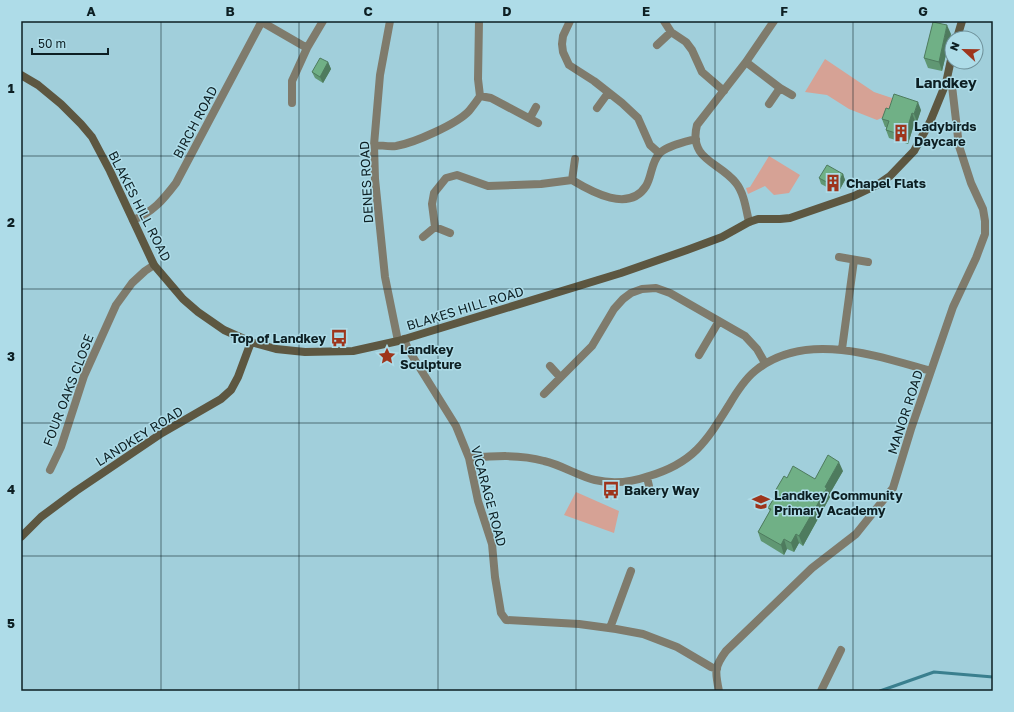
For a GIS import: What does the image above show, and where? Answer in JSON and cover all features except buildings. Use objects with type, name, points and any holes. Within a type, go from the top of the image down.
[{"type":"street","points":[[262,21],[307,48]]},
{"type":"street","name":"BIRCH ROAD","points":[[133,220],[147,214],[161,201],[176,183],[262,21]]},
{"type":"street","points":[[292,103],[292,81],[307,48],[323,21]]},
{"type":"street","name":"DENES ROAD","points":[[390,21],[380,75],[374,145],[375,179],[385,277],[401,340]]},
{"type":"street","points":[[374,145],[395,146],[416,140],[458,120],[469,111],[480,96],[478,79],[479,21]]},
{"type":"street","points":[[570,21],[563,36],[562,44],[563,52],[569,65],[622,103],[638,118],[650,145],[659,153]]},
{"type":"street","points":[[664,21],[671,32],[686,42],[692,50],[702,72],[724,91]]},
{"type":"street","points":[[750,222],[740,188],[735,181],[701,154],[695,132],[697,125],[746,62],[774,21]]},
{"type":"street","points":[[657,45],[671,32]]},
{"type":"street","points":[[746,62],[780,88],[792,95]]},
{"type":"street","name":"BLAKES HILL ROAD","points":[[21,75],[38,85],[61,104],[92,137],[154,264],[183,299],[198,312],[224,330],[250,342],[276,350],[325,352],[353,351],[401,340],[621,273],[722,237],[758,219],[790,218],[854,196],[877,185],[890,176],[914,151],[930,122],[946,83],[949,70]]},
{"type":"street","name":"MANOR ROAD","points":[[717,669],[718,661],[726,651],[812,568],[856,534],[893,488],[911,429],[953,307],[976,258],[985,234],[983,209],[971,183],[959,146],[952,86],[946,83]]},
{"type":"street","points":[[769,104],[780,88]]},
{"type":"street","points":[[597,108],[608,93]]},
{"type":"street","points":[[480,96],[491,98],[538,122]]},
{"type":"street","points":[[530,118],[536,107]]},
{"type":"street","points":[[436,227],[432,204],[434,193],[446,178],[457,175],[488,186],[541,184],[572,180],[599,195],[627,200],[634,198],[646,186],[659,153],[677,144],[696,139]]},
{"type":"street","points":[[572,180],[575,159]]},
{"type":"street","points":[[436,227],[450,233]]},
{"type":"street","points":[[423,237],[436,227]]},
{"type":"street","points":[[839,257],[868,262]]},
{"type":"street","points":[[842,350],[854,260]]},
{"type":"street","name":"FOUR OAKS CLOSE","points":[[50,470],[61,447],[84,376],[116,305],[132,284],[154,264]]},
{"type":"street","points":[[544,394],[592,346],[614,309],[623,299],[631,293],[642,289],[662,289],[745,336],[757,349],[765,363]]},
{"type":"street","points":[[699,355],[719,321]]},
{"type":"street","name":"VICARAGE ROAD","points":[[401,340],[456,426],[469,458],[478,501],[492,544],[495,577],[501,613],[506,620],[578,624],[643,634],[677,647],[717,669]]},
{"type":"street","name":"LANDKEY ROAD","points":[[21,537],[41,517],[76,491],[162,433],[221,399],[231,390],[238,377],[250,342]]},
{"type":"street","points":[[469,458],[490,456],[529,457],[546,461],[595,480],[624,482],[647,477],[677,465],[699,448],[716,426],[740,388],[754,372],[765,363],[782,356],[815,349],[842,350],[879,357],[931,371]]},
{"type":"street","points":[[550,366],[560,378]]},
{"type":"street","points":[[647,477],[649,486]]},
{"type":"street","points":[[610,628],[631,571]]},
{"type":"street","points":[[821,691],[841,650]]},
{"type":"street","points":[[717,669],[716,676],[719,691]]},
{"type":"shaded area","points":[[825,59],[874,92],[895,99],[890,114],[877,120],[849,109],[827,95],[805,92]]},
{"type":"shaded area","points":[[769,156],[800,175],[789,193],[774,195],[765,186],[748,194],[746,188],[750,187]]},
{"type":"shaded area","points":[[576,492],[619,511],[614,533],[564,515]]},
{"type":"waterway","points":[[880,691],[934,672],[993,677]]},
{"type":"place","name":"Ladybirds Daycare","points":[[901,133]]},
{"type":"place","name":"Chapel Flats","points":[[833,183]]},
{"type":"place","name":"Top of Landkey","points":[[339,338]]},
{"type":"place","name":"Landkey Sculpture","points":[[387,356]]},
{"type":"place","name":"Bakery Way","points":[[611,490]]},
{"type":"place","name":"Landkey Community Primary Academy","points":[[761,502]]},
{"type":"district","name":"Landkey","points":[[946,83]]}]
